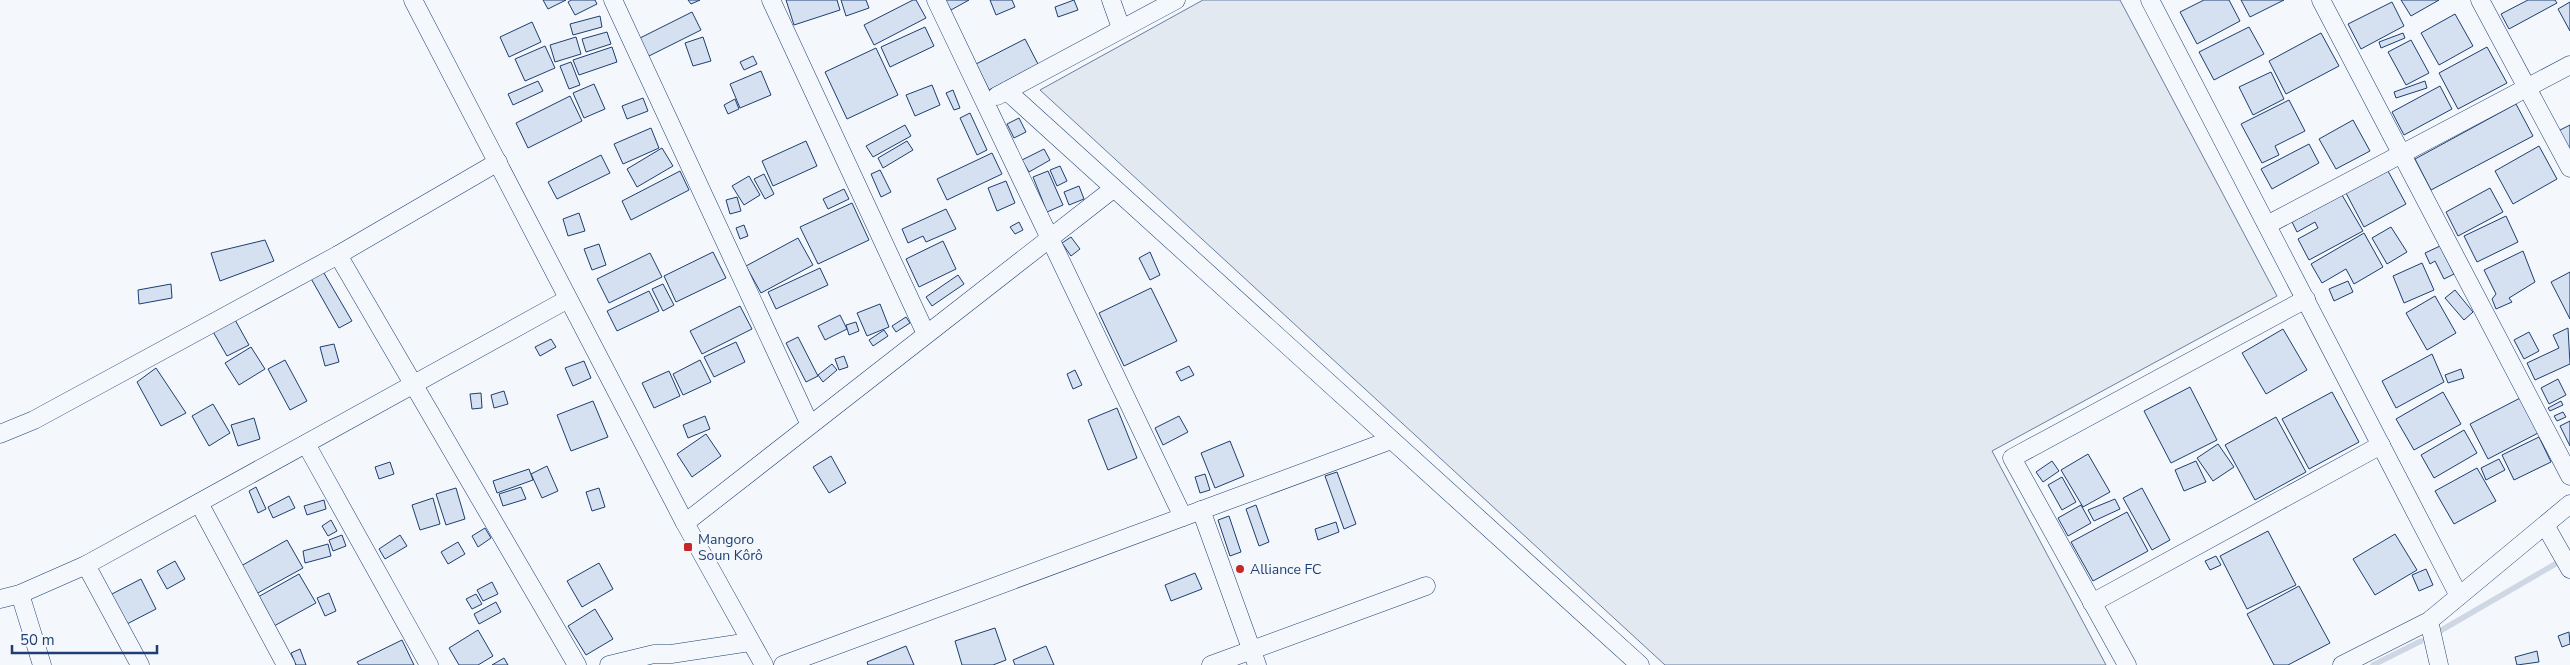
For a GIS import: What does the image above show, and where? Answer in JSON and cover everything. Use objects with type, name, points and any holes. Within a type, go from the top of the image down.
[{"type":"street","points":[[413,0],[685,523],[764,665]]},
{"type":"street","points":[[614,0],[810,425]]},
{"type":"street","points":[[771,0],[926,334]]},
{"type":"street","points":[[936,0],[1051,237],[1183,517]]},
{"type":"street","points":[[1111,0],[1121,28]]},
{"type":"street","points":[[985,101],[1176,0]]},
{"type":"street","points":[[2150,0],[2460,596]]},
{"type":"street","points":[[2321,0],[2570,476]]},
{"type":"street","points":[[2480,0],[2570,168]]},
{"type":"street","points":[[2267,225],[2570,65]]},
{"type":"street","points":[[1006,91],[1637,664]]},
{"type":"street","points":[[0,434],[34,420],[338,254],[498,162]]},
{"type":"street","points":[[685,523],[1113,189]]},
{"type":"street","points":[[338,254],[576,665]]},
{"type":"street","points":[[0,599],[20,594],[86,565],[568,299]]},
{"type":"street","points":[[2126,665],[2012,458],[2306,299]]},
{"type":"street","points":[[783,665],[1391,440]]},
{"type":"street","points":[[306,444],[429,665]]},
{"type":"street","points":[[2092,603],[2381,445]]},
{"type":"street","points":[[199,503],[286,665]]},
{"type":"street","points":[[2342,665],[2429,621],[2570,504]]},
{"type":"street","points":[[1201,510],[1254,658]]},
{"type":"street","points":[[2545,525],[2570,569]]},
{"type":"street","points":[[86,565],[140,665]]},
{"type":"street","points":[[1211,665],[1254,658],[1426,586]]},
{"type":"street","points":[[20,594],[42,665]]},
{"type":"street","points":[[2429,621],[2440,665]]},
{"type":"street","points":[[609,665],[654,654],[671,654],[750,642]]},
{"type":"shaded area","points":[[1203,0],[2120,0],[2277,296],[1992,451],[2106,665],[1665,665],[1040,90]]},
{"type":"building","points":[[543,0],[566,0],[548,9]]},
{"type":"building","points":[[571,0],[595,0],[597,4],[575,15],[568,2]]},
{"type":"building","points":[[688,0],[700,0],[691,4]]},
{"type":"building","points":[[786,0],[837,0],[840,10],[794,25]]},
{"type":"building","points":[[841,0],[866,0],[869,8],[846,16]]},
{"type":"building","points":[[916,0],[926,18],[874,45],[864,25]]},
{"type":"building","points":[[945,0],[969,0],[951,10]]},
{"type":"building","points":[[990,0],[1012,0],[1015,7],[996,15]]},
{"type":"building","points":[[1074,0],[1078,10],[1058,17],[1055,7]]},
{"type":"building","points":[[2204,0],[2229,0],[2240,21],[2197,44],[2180,12]]},
{"type":"building","points":[[2241,0],[2284,0],[2250,17]]},
{"type":"building","points":[[2401,0],[2439,0],[2411,16]]},
{"type":"building","points":[[2528,0],[2555,0],[2557,3],[2509,29],[2501,14]]},
{"type":"building","points":[[2392,2],[2404,26],[2361,49],[2348,24]]},
{"type":"building","points":[[2570,2],[2570,31],[2558,9]]},
{"type":"building","points":[[692,12],[701,30],[647,57],[638,39]]},
{"type":"building","points":[[2455,14],[2473,46],[2439,65],[2421,33]]},
{"type":"building","points":[[600,16],[602,27],[573,35],[570,24]]},
{"type":"building","points":[[532,22],[541,42],[509,57],[500,37]]},
{"type":"building","points":[[925,27],[934,46],[890,67],[881,47]]},
{"type":"building","points":[[2249,27],[2264,54],[2214,80],[2199,52]]},
{"type":"building","points":[[607,32],[611,44],[586,52],[582,39]]},
{"type":"building","points":[[2321,33],[2339,66],[2286,94],[2269,61]]},
{"type":"building","points":[[2403,33],[2405,38],[2381,48],[2379,42]]},
{"type":"building","points":[[576,37],[581,54],[555,62],[550,45]]},
{"type":"building","points":[[703,37],[711,61],[693,66],[685,43]]},
{"type":"building","points":[[1025,39],[1038,64],[989,90],[976,64]]},
{"type":"building","points":[[2411,40],[2429,73],[2406,85],[2388,52]]},
{"type":"building","points":[[545,46],[555,68],[525,81],[515,59]]},
{"type":"building","points":[[612,47],[617,62],[579,75],[573,60]]},
{"type":"building","points":[[2487,47],[2507,83],[2458,109],[2439,73]]},
{"type":"building","points":[[876,48],[898,95],[847,119],[825,72]]},
{"type":"building","points":[[753,56],[757,64],[744,70],[740,62]]},
{"type":"building","points":[[571,62],[580,85],[569,89],[560,66]]},
{"type":"building","points":[[761,71],[771,95],[740,108],[730,84]]},
{"type":"building","points":[[2271,72],[2284,99],[2253,115],[2239,87]]},
{"type":"building","points":[[538,81],[543,91],[513,105],[508,94]]},
{"type":"building","points":[[2425,81],[2427,88],[2396,98],[2394,92]]},
{"type":"building","points":[[594,84],[605,109],[584,118],[573,93]]},
{"type":"building","points":[[932,85],[940,105],[915,116],[906,95]]},
{"type":"building","points":[[2440,86],[2452,109],[2404,135],[2392,112]]},
{"type":"building","points":[[953,90],[960,108],[954,110],[946,93]]},
{"type":"building","points":[[570,96],[582,121],[528,148],[516,123]]},
{"type":"building","points":[[643,98],[648,111],[627,119],[622,106]]},
{"type":"building","points":[[735,99],[739,109],[728,114],[724,105]]},
{"type":"building","points":[[2289,100],[2305,131],[2275,146],[2279,155],[2262,163],[2241,124]]},
{"type":"building","points":[[2516,104],[2533,136],[2431,190],[2415,159]]},
{"type":"building","points":[[970,113],[987,150],[977,155],[960,118]]},
{"type":"building","points":[[1019,118],[1026,132],[1014,138],[1007,124]]},
{"type":"building","points":[[2353,120],[2370,151],[2336,169],[2319,139]]},
{"type":"building","points":[[905,125],[911,136],[873,157],[866,146]]},
{"type":"building","points":[[2570,125],[2570,153],[2558,131]]},
{"type":"building","points":[[651,128],[659,148],[623,164],[614,144]]},
{"type":"building","points":[[806,141],[817,166],[773,186],[762,161]]},
{"type":"building","points":[[907,141],[913,150],[883,168],[878,158]]},
{"type":"building","points":[[2309,144],[2319,163],[2272,189],[2261,169]]},
{"type":"building","points":[[2539,146],[2557,179],[2513,204],[2495,171]]},
{"type":"building","points":[[662,148],[673,166],[637,187],[627,169]]},
{"type":"building","points":[[1044,149],[1050,160],[1029,172],[1022,160]]},
{"type":"building","points":[[992,153],[1002,174],[947,200],[937,179]]},
{"type":"building","points":[[601,155],[610,173],[557,199],[548,182]]},
{"type":"building","points":[[1060,166],[1067,181],[1057,186],[1050,170]]},
{"type":"building","points":[[880,170],[891,192],[881,197],[871,174]]},
{"type":"building","points":[[680,171],[689,190],[631,220],[622,201]]},
{"type":"building","points":[[1048,171],[1063,205],[1047,212],[1033,177]]},
{"type":"building","points":[[2388,171],[2406,204],[2364,227],[2346,193]]},
{"type":"building","points":[[764,174],[774,194],[765,199],[754,179]]},
{"type":"building","points":[[749,176],[760,195],[744,205],[732,186]]},
{"type":"building","points":[[1006,181],[1015,203],[997,211],[988,188]]},
{"type":"building","points":[[1079,186],[1084,199],[1069,205],[1064,192]]},
{"type":"building","points":[[2490,188],[2503,212],[2458,236],[2446,212]]},
{"type":"building","points":[[844,189],[849,199],[828,209],[823,199]]},
{"type":"building","points":[[2342,195],[2363,231],[2309,260],[2298,239],[2318,228],[2315,222],[2297,232],[2292,222]]},
{"type":"building","points":[[737,197],[741,211],[730,214],[726,200]]},
{"type":"building","points":[[852,203],[869,240],[818,264],[800,227]]},
{"type":"building","points":[[946,209],[956,229],[926,242],[923,236],[908,243],[902,229]]},
{"type":"building","points":[[579,213],[585,231],[568,236],[563,219]]},
{"type":"building","points":[[2506,216],[2518,242],[2477,262],[2464,236]]},
{"type":"building","points":[[1019,222],[1023,230],[1015,234],[1010,227]]},
{"type":"building","points":[[744,225],[748,236],[740,239],[736,228]]},
{"type":"building","points":[[2391,227],[2407,252],[2387,264],[2372,238]]},
{"type":"building","points":[[2364,233],[2383,267],[2354,284],[2346,269],[2322,283],[2311,264]]},
{"type":"building","points":[[1071,237],[1080,249],[1071,256],[1062,243]]},
{"type":"building","points":[[798,238],[813,265],[761,293],[746,266]]},
{"type":"building","points":[[265,240],[274,261],[220,281],[211,253]]},
{"type":"building","points":[[943,241],[956,269],[919,287],[906,259]]},
{"type":"building","points":[[599,244],[606,265],[592,270],[584,249]]},
{"type":"building","points":[[2440,246],[2454,274],[2444,279],[2435,261],[2430,264],[2425,253]]},
{"type":"building","points":[[2523,251],[2535,282],[2509,298],[2512,302],[2496,309],[2492,299],[2496,294],[2484,270]]},
{"type":"building","points":[[713,252],[726,278],[676,302],[664,276]]},
{"type":"building","points":[[1150,252],[1160,275],[1150,280],[1139,258]]},
{"type":"building","points":[[650,253],[662,277],[609,303],[597,279]]},
{"type":"building","points":[[2422,263],[2434,290],[2404,303],[2393,276]]},
{"type":"building","points":[[321,268],[352,321],[339,328],[309,275]]},
{"type":"building","points":[[820,268],[828,285],[776,309],[768,292]]},
{"type":"building","points":[[2570,272],[2570,319],[2551,282]]},
{"type":"building","points":[[958,275],[964,284],[932,306],[926,297]]},
{"type":"building","points":[[2348,281],[2353,292],[2334,301],[2329,289]]},
{"type":"building","points":[[171,284],[172,298],[139,304],[138,290]]},
{"type":"building","points":[[663,284],[674,305],[663,311],[652,289]]},
{"type":"building","points":[[1151,288],[1177,341],[1124,366],[1099,313]]},
{"type":"building","points":[[2455,290],[2473,312],[2464,320],[2445,298]]},
{"type":"building","points":[[649,291],[659,311],[617,331],[607,311]]},
{"type":"building","points":[[2435,296],[2456,333],[2427,350],[2406,313]]},
{"type":"building","points":[[880,304],[889,327],[867,336],[857,313]]},
{"type":"building","points":[[740,306],[752,329],[702,354],[690,331]]},
{"type":"building","points":[[840,315],[847,329],[825,340],[818,326]]},
{"type":"building","points":[[906,317],[910,323],[896,332],[892,326]]},
{"type":"building","points":[[234,318],[249,345],[227,356],[212,330]]},
{"type":"building","points":[[856,322],[859,331],[849,335],[846,325]]},
{"type":"building","points":[[2568,328],[2570,364],[2535,380],[2527,363],[2559,348],[2553,335]]},
{"type":"building","points":[[2283,329],[2307,370],[2266,394],[2242,353]]},
{"type":"building","points":[[884,330],[888,336],[873,346],[869,340]]},
{"type":"building","points":[[2529,332],[2539,351],[2524,359],[2514,340]]},
{"type":"building","points":[[798,337],[818,376],[806,382],[786,343]]},
{"type":"building","points":[[551,339],[556,347],[540,356],[535,347]]},
{"type":"building","points":[[736,342],[745,362],[714,377],[704,357]]},
{"type":"building","points":[[334,344],[339,362],[325,366],[320,347]]},
{"type":"building","points":[[251,347],[265,369],[239,385],[225,363]]},
{"type":"building","points":[[2432,354],[2444,382],[2396,408],[2382,381]]},
{"type":"building","points":[[844,356],[848,367],[839,370],[835,359]]},
{"type":"building","points":[[285,360],[307,401],[290,410],[268,369]]},
{"type":"building","points":[[700,360],[711,382],[683,395],[673,374]]},
{"type":"building","points":[[584,361],[591,378],[573,386],[565,368]]},
{"type":"building","points":[[832,364],[837,370],[823,382],[818,375]]},
{"type":"building","points":[[1189,366],[1194,375],[1181,381],[1176,372]]},
{"type":"building","points":[[156,368],[186,413],[161,426],[137,382]]},
{"type":"building","points":[[2461,369],[2464,378],[2448,383],[2445,375]]},
{"type":"building","points":[[1075,370],[1082,385],[1073,389],[1067,374]]},
{"type":"building","points":[[669,371],[680,396],[654,408],[642,383]]},
{"type":"building","points":[[2558,379],[2566,395],[2549,404],[2541,388]]},
{"type":"building","points":[[2190,387],[2217,440],[2171,463],[2144,411]]},
{"type":"building","points":[[504,391],[508,404],[494,408],[491,395]]},
{"type":"building","points":[[2332,392],[2359,442],[2309,469],[2282,419]]},
{"type":"building","points":[[2443,392],[2461,424],[2414,450],[2396,419]]},
{"type":"building","points":[[481,393],[482,408],[472,409],[470,394]]},
{"type":"building","points":[[2524,396],[2542,431],[2488,459],[2470,424]]},
{"type":"building","points":[[593,401],[608,437],[571,451],[557,415]]},
{"type":"building","points":[[2561,401],[2563,405],[2550,411],[2548,408]]},
{"type":"building","points":[[213,404],[230,433],[209,446],[192,416]]},
{"type":"building","points":[[1117,408],[1137,458],[1108,470],[1088,420]]},
{"type":"building","points":[[2563,412],[2566,417],[2557,421],[2554,416]]},
{"type":"building","points":[[705,416],[710,429],[688,438],[683,425]]},
{"type":"building","points":[[1179,416],[1188,432],[1163,445],[1155,428]]},
{"type":"building","points":[[2276,417],[2306,472],[2255,500],[2225,445]]},
{"type":"building","points":[[254,418],[260,439],[238,446],[231,425]]},
{"type":"building","points":[[2570,421],[2570,446],[2560,426]]},
{"type":"building","points":[[2464,430],[2477,453],[2434,478],[2421,455]]},
{"type":"building","points":[[706,434],[721,456],[692,477],[677,454]]},
{"type":"building","points":[[2539,437],[2551,462],[2514,480],[2502,455]]},
{"type":"building","points":[[1230,441],[1244,476],[1215,488],[1201,453]]},
{"type":"building","points":[[2218,444],[2234,467],[2213,481],[2197,458]]},
{"type":"building","points":[[2088,454],[2110,492],[2083,507],[2061,470]]},
{"type":"building","points":[[831,456],[846,483],[829,493],[813,467]]},
{"type":"building","points":[[2499,459],[2505,470],[2486,480],[2481,468]]},
{"type":"building","points":[[2052,461],[2059,471],[2043,482],[2036,472]]},
{"type":"building","points":[[2196,461],[2206,482],[2184,491],[2175,470]]},
{"type":"building","points":[[390,462],[394,474],[379,479],[375,467]]},
{"type":"building","points":[[547,466],[558,491],[542,498],[531,474]]},
{"type":"building","points":[[2477,468],[2496,501],[2454,524],[2435,491]]},
{"type":"building","points":[[529,469],[533,480],[497,493],[493,481]]},
{"type":"building","points":[[1337,472],[1356,524],[1344,529],[1325,476]]},
{"type":"building","points":[[1205,474],[1210,490],[1200,493],[1195,477]]},
{"type":"building","points":[[2062,477],[2076,502],[2062,510],[2048,485]]},
{"type":"building","points":[[256,487],[266,509],[258,513],[249,491]]},
{"type":"building","points":[[521,487],[526,499],[503,506],[499,494]]},
{"type":"building","points":[[456,488],[465,519],[446,525],[436,494]]},
{"type":"building","points":[[599,488],[605,507],[592,511],[586,492]]},
{"type":"building","points":[[2142,488],[2170,540],[2152,550],[2123,498]]},
{"type":"building","points":[[289,496],[295,508],[273,518],[268,507]]},
{"type":"building","points":[[433,498],[440,524],[420,530],[412,505]]},
{"type":"building","points":[[2115,499],[2120,509],[2094,521],[2088,510]]},
{"type":"building","points":[[324,500],[326,509],[307,515],[304,506]]},
{"type":"building","points":[[1256,505],[1269,542],[1259,546],[1246,509]]},
{"type":"building","points":[[2081,505],[2091,523],[2068,536],[2058,518]]},
{"type":"building","points":[[2127,512],[2148,551],[2093,581],[2071,542]]},
{"type":"building","points":[[1229,516],[1241,552],[1230,556],[1218,520]]},
{"type":"building","points":[[331,520],[337,531],[328,536],[322,526]]},
{"type":"building","points":[[1336,522],[1339,532],[1318,540],[1315,529]]},
{"type":"building","points":[[485,528],[491,538],[478,547],[472,536]]},
{"type":"building","points":[[2268,531],[2296,585],[2247,609],[2220,556]]},
{"type":"building","points":[[2395,534],[2417,570],[2375,595],[2353,559]]},
{"type":"building","points":[[342,535],[346,546],[333,551],[329,540]]},
{"type":"building","points":[[400,535],[407,546],[385,559],[379,549]]},
{"type":"building","points":[[287,540],[303,568],[256,594],[241,566]]},
{"type":"building","points":[[458,542],[465,554],[448,564],[441,552]]},
{"type":"building","points":[[328,544],[331,556],[305,563],[303,551]]},
{"type":"building","points":[[2216,556],[2221,565],[2210,570],[2205,561]]},
{"type":"building","points":[[175,561],[185,579],[167,589],[157,571]]},
{"type":"building","points":[[599,563],[613,589],[582,607],[567,581]]},
{"type":"building","points":[[2426,569],[2433,585],[2419,591],[2412,575]]},
{"type":"building","points":[[1195,573],[1202,589],[1171,601],[1165,585]]},
{"type":"building","points":[[299,574],[316,603],[274,626],[258,597]]},
{"type":"building","points":[[141,579],[156,609],[125,625],[110,595]]},
{"type":"building","points":[[492,582],[498,594],[483,601],[477,590]]},
{"type":"building","points":[[2299,586],[2330,643],[2288,665],[2274,665],[2247,614]]},
{"type":"building","points":[[329,593],[336,611],[325,616],[317,598]]},
{"type":"building","points":[[476,594],[482,604],[472,609],[466,599]]},
{"type":"building","points":[[496,602],[501,612],[479,624],[474,614]]},
{"type":"building","points":[[595,609],[613,639],[586,655],[568,626]]},
{"type":"building","points":[[995,628],[1006,660],[993,665],[962,665],[955,641]]},
{"type":"building","points":[[478,630],[493,656],[478,665],[459,665],[449,648]]},
{"type":"building","points":[[2569,632],[2570,644],[2562,647],[2558,636]]},
{"type":"building","points":[[402,640],[414,665],[359,665],[357,662]]},
{"type":"building","points":[[906,646],[914,665],[868,665],[867,662]]},
{"type":"building","points":[[1046,646],[1054,665],[1015,665],[1013,660]]},
{"type":"building","points":[[300,649],[306,665],[296,665],[291,653]]},
{"type":"building","points":[[2537,651],[2539,662],[2517,665],[2515,657]]},
{"type":"building","points":[[504,658],[508,665],[492,665]]},
{"type":"waterway","points":[[2440,631],[2557,563]]},
{"type":"waterway","points":[[2373,665],[2421,641]]},
{"type":"place","name":"Mangoro Soun Kôrô","points":[[688,547]]},
{"type":"place","name":"Alliance FC","points":[[1240,569]]}]
